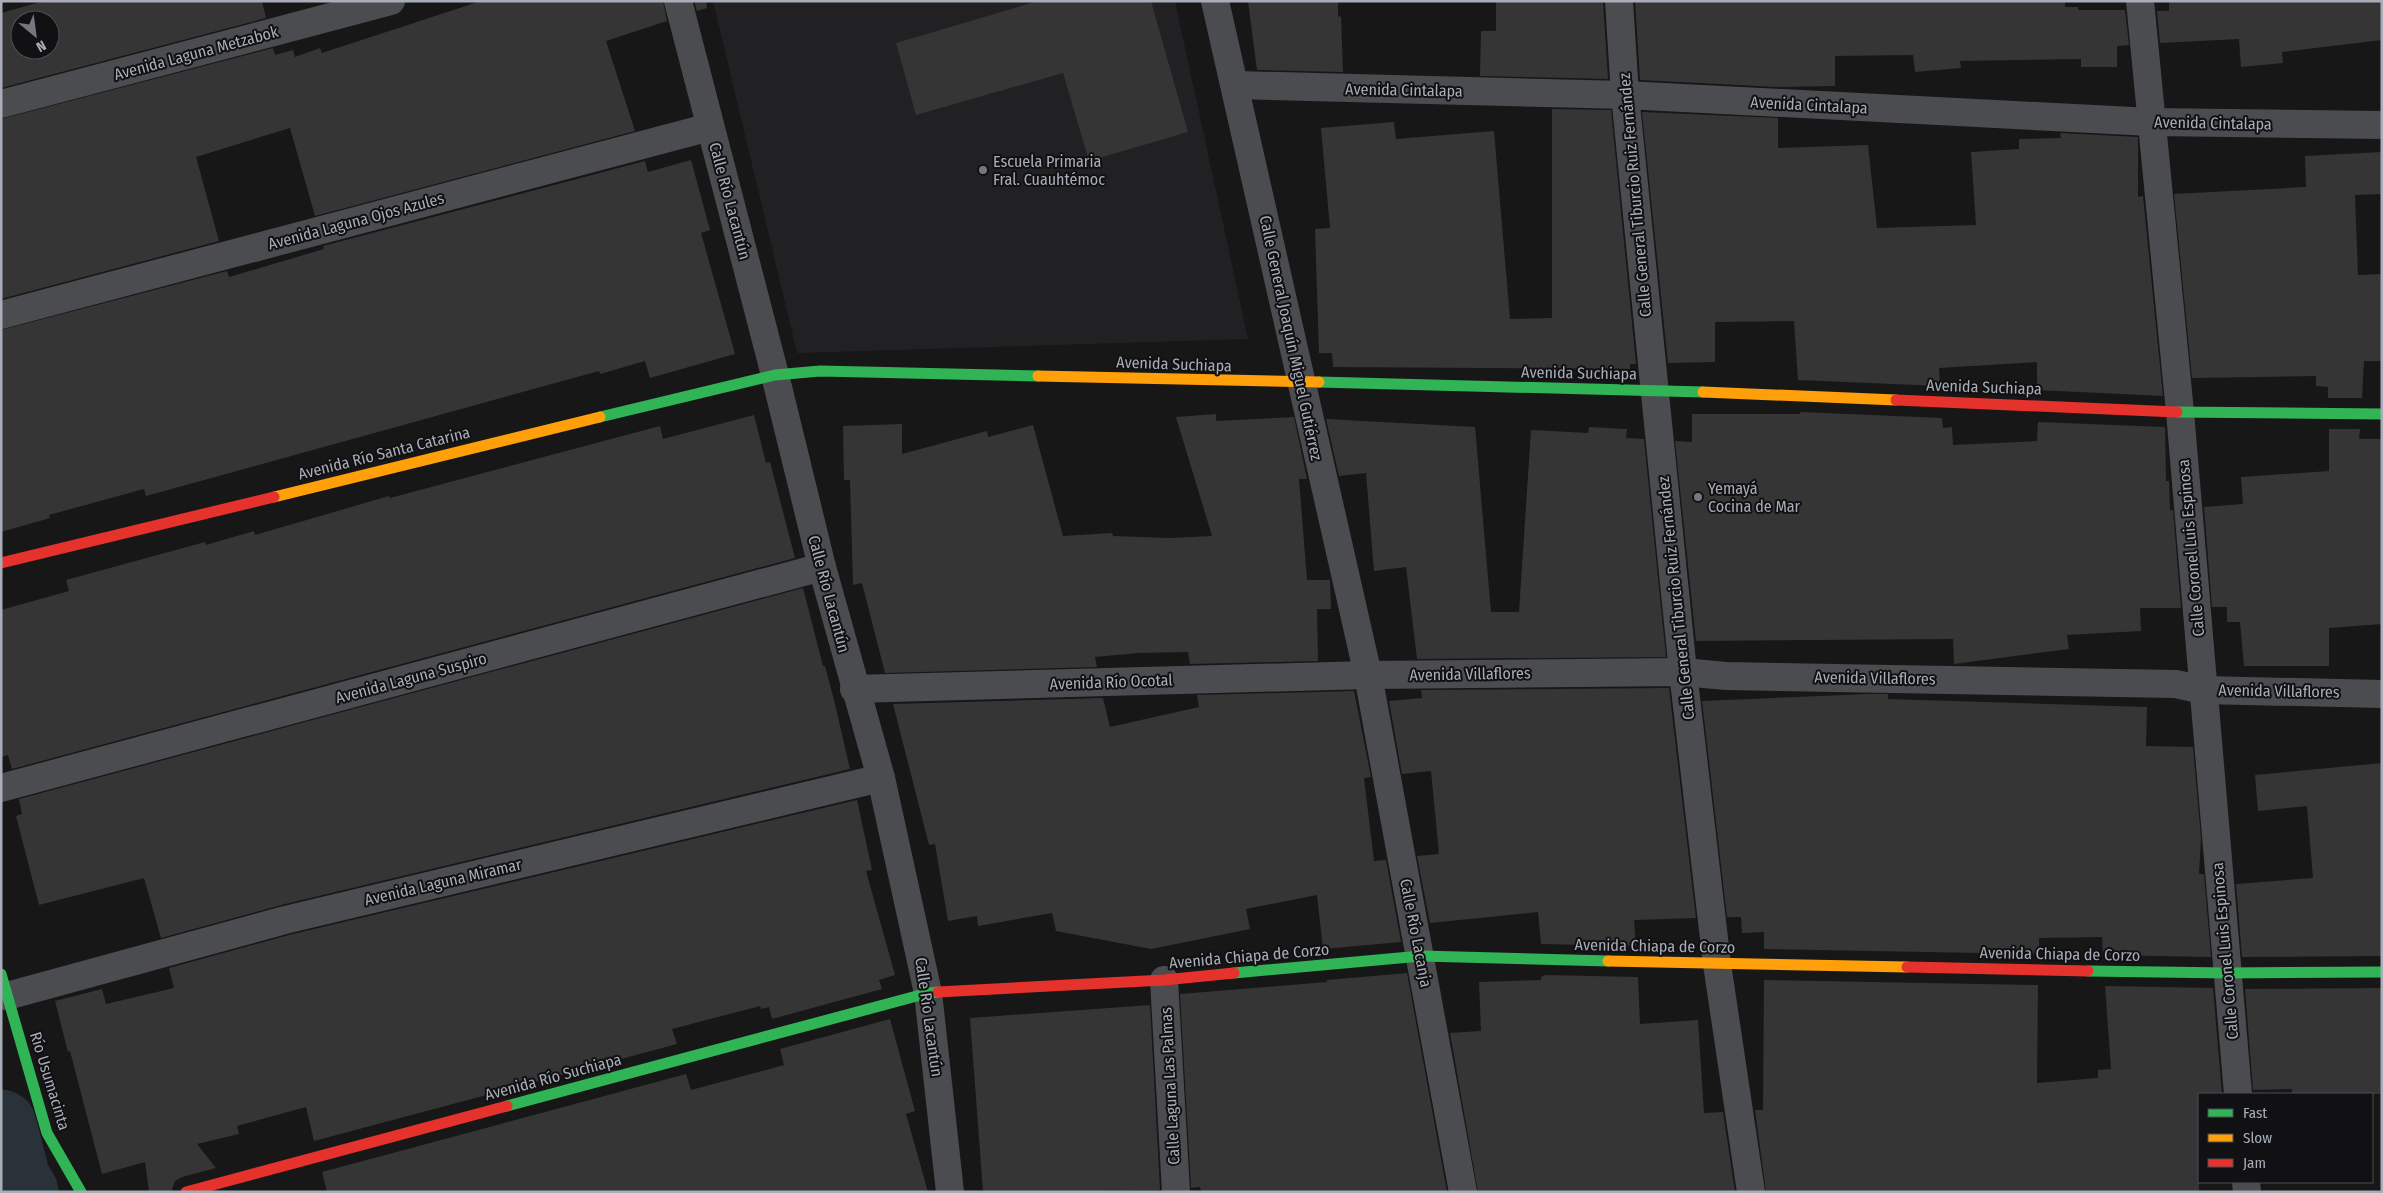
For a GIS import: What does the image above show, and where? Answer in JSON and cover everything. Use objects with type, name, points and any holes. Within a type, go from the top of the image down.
[{"type":"street","name":"Avenida Laguna Metzabok","points":[[1,104],[391,1]]},
{"type":"street","name":"Calle Río Lacantún","points":[[678,1],[854,690],[881,778],[928,993],[950,1192]]},
{"type":"street","name":"Calle General Joaquín Miguel Gutiérrez","points":[[1215,1],[1236,85],[1300,383],[1368,675]]},
{"type":"street","name":"Calle General Tiburcio Ruiz Fernández","points":[[1619,1],[1625,96],[1683,672],[1717,964],[1751,1192]]},
{"type":"street","name":"Calle Coronel Luis Espinosa","points":[[2140,1],[2180,412],[2238,1093]]},
{"type":"street","name":"Avenida Cintalapa","points":[[1236,85],[1625,96],[2151,122],[2382,125]]},
{"type":"street","name":"Avenida Laguna Ojos Azules","points":[[1,315],[710,127]]},
{"type":"street","name":"Avenida Suchiapa","points":[[775,375],[820,371],[1654,390],[2180,412],[2382,414]]},
{"type":"street","name":"Avenida Río Santa Catarina","points":[[1,563],[775,375]]},
{"type":"street","name":"Avenida Laguna Suspiro","points":[[1,788],[822,567]]},
{"type":"street","name":"Avenida Villaflores","points":[[1368,675],[1683,672],[1726,676],[2176,684],[2203,690],[2382,694]]},
{"type":"street","name":"Avenida Río Ocotal","points":[[854,690],[1368,675]]},
{"type":"street","name":"Calle Río Lacanja","points":[[1368,675],[1463,1192]]},
{"type":"street","name":"Avenida Laguna Miramar","points":[[4,985],[295,918],[881,778]]},
{"type":"street","name":"Avenida Chiapa de Corzo","points":[[928,993],[1164,980],[1421,956],[1717,964],[2227,973],[2382,972]]},
{"type":"street","name":"Calle Laguna Las Palmas","points":[[1164,980],[1176,1192]]},
{"type":"street","name":"Río Usumacinta","points":[[4,985],[47,1133],[81,1192]]},
{"type":"street","name":"Avenida Río Suchiapa","points":[[186,1192],[928,993]]},
{"type":"shaded area","name":"Escuela Primaria Fral. Cuauhtémoc","points":[[713,1],[1175,1],[1248,339],[797,353]]},
{"type":"building","points":[[44,1],[262,1],[266,18],[1,88],[1,13],[10,10],[10,60],[60,60],[60,10],[12,10]]},
{"type":"building","points":[[481,1],[663,1],[667,21],[606,41],[635,131],[315,216],[290,128],[196,157],[219,241],[1,299],[1,119],[273,48],[275,55],[293,50],[295,57],[320,48],[322,53]]},
{"type":"building","points":[[694,1],[706,1],[707,8],[697,11]]},
{"type":"building","points":[[1038,1],[1151,1],[1188,132],[1089,161],[1063,73],[916,115],[896,43]]},
{"type":"building","points":[[1248,1],[1338,1],[1338,17],[1341,16],[1343,72],[1257,70]]},
{"type":"building","points":[[1496,1],[1603,1],[1608,79],[1480,76],[1481,31],[1496,31]]},
{"type":"building","points":[[1635,1],[2065,1],[2065,7],[2078,7],[2078,10],[2125,10],[2129,45],[2117,46],[2117,67],[2081,67],[2081,59],[1960,61],[1961,68],[1915,72],[1913,55],[1835,56],[1835,86],[1778,87],[1640,80]]},
{"type":"building","points":[[2169,1],[2382,1],[2382,40],[2282,52],[2283,63],[2241,67],[2239,39],[2160,43],[2157,11],[2169,11]]},
{"type":"building","points":[[1552,109],[1611,110],[1636,364],[1630,364],[1630,369],[1333,367],[1332,353],[1319,353],[1315,229],[1330,228],[1321,128],[1394,122],[1396,139],[1494,131],[1510,319],[1552,318]]},
{"type":"building","points":[[1642,112],[1778,118],[1778,148],[1868,145],[1877,228],[1976,225],[1971,152],[2019,149],[2019,139],[2061,138],[2060,133],[2138,137],[2138,197],[2143,196],[2163,396],[2037,390],[2037,362],[1939,368],[1940,386],[1798,380],[1794,321],[1715,322],[1715,362],[1668,363]]},
{"type":"building","points":[[2382,152],[2382,194],[2355,195],[2358,275],[2382,274],[2382,361],[2364,361],[2362,398],[2328,398],[2328,387],[2316,386],[2316,376],[2192,378],[2174,194],[2306,187],[2305,156]]},
{"type":"building","points":[[691,160],[710,230],[701,233],[735,354],[650,378],[645,361],[600,374],[599,371],[146,496],[144,489],[49,515],[50,518],[1,532],[1,330],[227,271],[229,277],[324,249],[323,246],[645,161],[648,172]]},
{"type":"building","points":[[1800,412],[1942,418],[1943,428],[1952,427],[1953,445],[2037,441],[2038,422],[2165,427],[2166,481],[2169,481],[2170,510],[2173,510],[2181,608],[2140,608],[2141,631],[2067,635],[2069,649],[1954,664],[1953,639],[1696,641],[1675,441],[1692,442],[1692,414],[1800,414]]},
{"type":"building","points":[[1216,414],[1216,421],[1294,417],[1307,479],[1299,479],[1307,580],[1330,580],[1331,609],[1317,609],[1318,661],[1190,664],[1188,652],[1138,653],[1095,657],[1097,667],[885,673],[862,583],[853,585],[850,480],[844,480],[843,426],[902,424],[902,454],[987,431],[988,437],[1033,425],[1063,536],[1112,533],[1113,536],[1169,538],[1212,536],[1176,417]]},
{"type":"building","points":[[754,415],[766,463],[770,462],[795,558],[12,769],[8,755],[1,757],[1,610],[69,591],[66,580],[205,542],[206,545],[254,531],[255,535],[389,496],[390,498],[660,426],[663,439]]},
{"type":"building","points":[[1326,419],[1475,427],[1491,612],[1519,612],[1531,430],[1588,433],[1589,427],[1627,429],[1626,438],[1644,439],[1666,657],[1417,659],[1406,567],[1374,571],[1366,473],[1339,476]]},
{"type":"building","points":[[2329,429],[2360,429],[2359,439],[2382,439],[2382,624],[2329,628],[2329,666],[2244,666],[2240,622],[2227,622],[2227,607],[2212,607],[2204,507],[2243,504],[2241,477],[2329,471]]},
{"type":"building","points":[[803,588],[835,704],[850,769],[281,905],[161,938],[144,878],[39,905],[16,816],[22,814],[19,799]]},
{"type":"building","points":[[1669,688],[1696,918],[1634,920],[1636,946],[1541,944],[1538,912],[1430,923],[1417,856],[1439,854],[1431,771],[1402,774],[1389,701],[1422,698],[1421,690]]},
{"type":"building","points":[[1354,691],[1371,777],[1364,778],[1374,861],[1386,860],[1401,942],[1323,949],[1317,895],[1246,909],[1250,929],[1151,949],[1056,931],[1052,913],[978,926],[977,916],[948,921],[935,844],[929,845],[893,704],[1103,698],[1110,727],[1199,707],[1197,695]]},
{"type":"building","points":[[1888,694],[1888,699],[2147,707],[2146,746],[2193,747],[2201,838],[2199,874],[2204,874],[2211,957],[2103,955],[2102,937],[2039,938],[2039,954],[1764,949],[1764,932],[1742,933],[1741,917],[1727,917],[1702,701]]},
{"type":"building","points":[[2382,763],[2382,956],[2242,957],[2236,884],[2313,878],[2307,806],[2258,811],[2255,775]]},
{"type":"building","points":[[857,800],[872,870],[866,871],[895,975],[879,980],[882,989],[772,1019],[769,1007],[761,1009],[760,1006],[672,1029],[677,1044],[314,1141],[306,1107],[237,1126],[239,1134],[197,1144],[216,1168],[182,1177],[175,1181],[171,1192],[149,1192],[145,1162],[102,1174],[55,1001],[102,989],[106,1004],[174,988],[169,968],[289,935]]},
{"type":"building","points":[[1407,973],[1447,1192],[1201,1191],[1200,1187],[1191,1188],[1180,994],[1327,982],[1327,980]]},
{"type":"building","points":[[1545,975],[1638,977],[1640,1024],[1698,1020],[1704,1113],[1723,1112],[1735,1192],[1478,1192],[1450,1033],[1481,1031],[1479,982],[1541,980],[1541,977]]},
{"type":"building","points":[[1764,980],[2038,985],[2037,1083],[2098,1078],[2098,1070],[2111,1069],[2105,986],[2213,988],[2222,1093],[2198,1093],[2199,1192],[1766,1192],[1755,1110],[1763,1110]]},
{"type":"building","points":[[2382,988],[2382,1094],[2292,1093],[2292,1089],[2253,1090],[2245,989]]},
{"type":"building","points":[[1150,1005],[1160,1190],[983,1192],[970,1018]]},
{"type":"building","points":[[890,1019],[915,1111],[906,1114],[928,1192],[327,1192],[322,1172],[686,1074],[691,1090],[784,1065],[780,1049]]},
{"type":"waterway","points":[[1,1125],[15,1179],[23,1192]]},
{"type":"traffic: fast","points":[[600,417],[775,375],[820,371],[1038,376]]},
{"type":"traffic: fast","points":[[1319,382],[1703,392]]},
{"type":"traffic: fast","points":[[2177,412],[2382,414]]},
{"type":"traffic: fast","points":[[1234,973],[1421,956],[1608,961]]},
{"type":"traffic: fast","points":[[2088,971],[2227,973],[2382,972]]},
{"type":"traffic: fast","points":[[1,974],[47,1133],[81,1192]]},
{"type":"traffic: fast","points":[[507,1106],[928,993],[938,992]]},
{"type":"traffic: slow","points":[[1038,376],[1319,382]]},
{"type":"traffic: slow","points":[[1703,392],[1896,400]]},
{"type":"traffic: slow","points":[[274,497],[600,417]]},
{"type":"traffic: slow","points":[[1608,961],[1907,967]]},
{"type":"traffic: jam","points":[[1896,400],[2177,412]]},
{"type":"traffic: jam","points":[[1,563],[274,497]]},
{"type":"traffic: jam","points":[[1907,967],[2088,971]]},
{"type":"traffic: jam","points":[[938,992],[1164,980],[1234,973]]},
{"type":"traffic: jam","points":[[186,1192],[507,1106]]},
{"type":"place","name":"Escuela Primaria Fral. Cuauhtémoc","points":[[983,170]]},
{"type":"place","name":"Yemayá Cocina de Mar","points":[[1698,497]]}]
